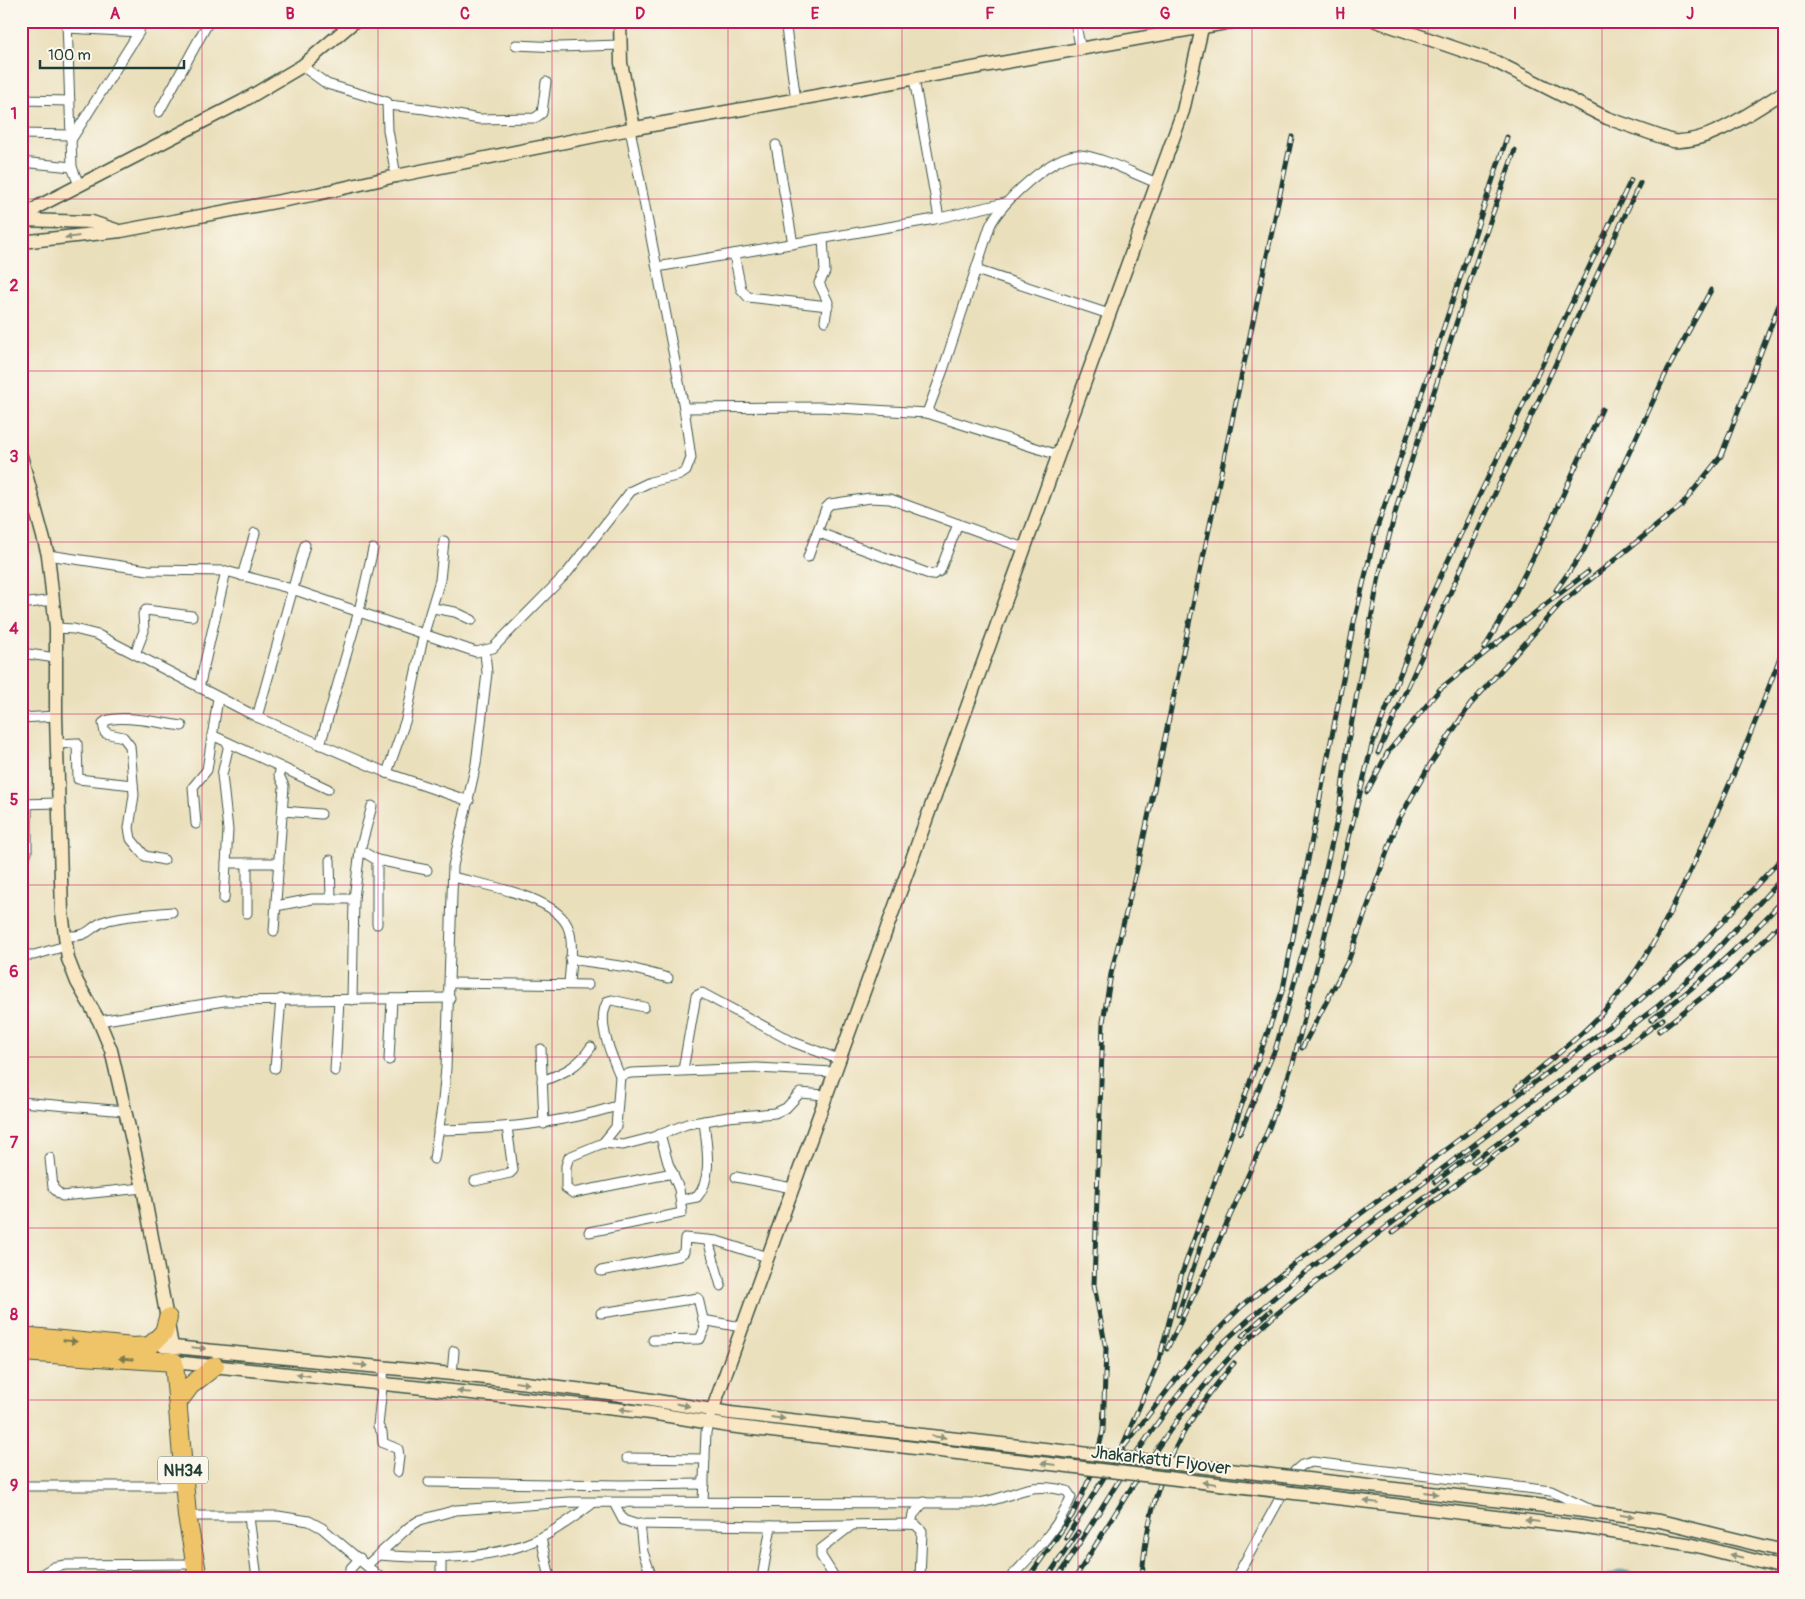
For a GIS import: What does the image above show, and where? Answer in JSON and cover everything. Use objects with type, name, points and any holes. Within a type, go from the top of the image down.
[{"type":"highway","points":[[21,1336],[142,1346],[164,1332],[168,1318]]},
{"type":"highway","points":[[21,1352],[173,1354]]},
{"type":"highway","name":"NH34","points":[[173,1354],[187,1516],[196,1571]]},
{"type":"highway","points":[[178,1402],[190,1386],[215,1366]]},
{"type":"main road","points":[[620,21],[621,63],[632,129]]},
{"type":"main road","points":[[21,242],[120,231],[317,194],[396,176],[632,129],[1237,21]]},
{"type":"main road","points":[[1376,21],[1496,62],[1607,118],[1673,141],[1684,142],[1724,128],[1784,92]]},
{"type":"main road","points":[[21,220],[53,198],[243,101],[302,66],[349,23]]},
{"type":"main road","points":[[712,1410],[1183,111],[1202,28]]},
{"type":"main road","points":[[53,198],[61,220]]},
{"type":"main road","points":[[21,220],[92,222],[120,231]]},
{"type":"main road","points":[[42,220],[44,240]]},
{"type":"main road","points":[[22,460],[48,555],[56,628],[56,716],[62,912],[68,959],[77,982],[99,1021],[111,1050],[143,1188],[173,1354],[142,1346]]},
{"type":"main road","name":"Jhakarkatti Flyover","points":[[173,1354],[215,1366],[650,1413],[708,1424],[1610,1530],[1693,1546],[1784,1568]]},
{"type":"main road","name":"Jhakarkatti Flyover","points":[[173,1354],[257,1356],[452,1374],[618,1395],[730,1413],[1594,1511],[1701,1530],[1784,1551]]},
{"type":"street","points":[[71,137],[139,32],[140,21]]},
{"type":"street","points":[[158,112],[209,21]]},
{"type":"street","points":[[785,21],[796,100]]},
{"type":"street","points":[[1075,21],[1081,50]]},
{"type":"street","points":[[79,185],[72,167],[67,25],[139,32]]},
{"type":"street","points":[[516,45],[558,47],[620,45]]},
{"type":"street","points":[[302,66],[327,84],[349,92],[386,100],[388,105],[388,130],[396,176]]},
{"type":"street","points":[[914,79],[939,218]]},
{"type":"street","points":[[388,105],[424,109],[479,119],[535,118],[542,113],[546,82]]},
{"type":"street","points":[[21,100],[70,100]]},
{"type":"street","points":[[48,555],[148,570],[226,571],[292,589],[476,652],[485,652],[493,648],[560,581],[631,491],[650,482],[680,475],[686,471],[691,458],[684,408],[632,129]]},
{"type":"street","points":[[21,134],[71,137]]},
{"type":"street","points":[[776,145],[793,244]]},
{"type":"street","points":[[926,412],[944,370],[994,216],[1005,203],[1057,161],[1068,156],[1080,154],[1157,183]]},
{"type":"street","points":[[21,162],[72,167]]},
{"type":"street","points":[[657,268],[939,218],[1005,203]]},
{"type":"street","points":[[823,238],[825,272],[819,283],[828,306],[825,321]]},
{"type":"street","points":[[734,254],[741,289],[748,297],[828,306]]},
{"type":"street","points":[[976,270],[1109,314]]},
{"type":"street","points":[[684,408],[820,407],[926,412],[1058,455]]},
{"type":"street","points":[[808,558],[826,508],[830,504],[882,498],[1024,548]]},
{"type":"street","points":[[817,532],[932,575],[940,571],[958,524]]},
{"type":"street","points":[[242,576],[255,533]]},
{"type":"street","points":[[387,773],[406,719],[424,634],[442,572],[444,541]]},
{"type":"street","points":[[257,717],[305,545]]},
{"type":"street","points":[[320,745],[359,611],[373,549]]},
{"type":"street","points":[[199,688],[226,571]]},
{"type":"street","points":[[21,604],[53,600]]},
{"type":"street","points":[[432,608],[455,612],[472,620]]},
{"type":"street","points":[[135,654],[144,631],[143,614],[146,610],[192,616]]},
{"type":"street","points":[[56,628],[92,633],[257,717],[387,773],[469,801]]},
{"type":"street","points":[[434,1158],[444,1094],[451,983],[455,854],[469,801],[487,673],[485,652]]},
{"type":"street","points":[[21,653],[56,658]]},
{"type":"street","points":[[196,824],[193,787],[207,770],[218,698]]},
{"type":"street","points":[[21,718],[56,716]]},
{"type":"street","points":[[164,860],[145,856],[131,839],[129,828],[133,804],[133,786],[130,746],[123,737],[105,732],[104,721],[131,719],[182,726]]},
{"type":"street","points":[[212,735],[328,789]]},
{"type":"street","points":[[57,744],[77,743],[78,779],[133,786]]},
{"type":"street","points":[[224,899],[228,830],[222,775],[229,744]]},
{"type":"street","points":[[274,931],[284,786],[279,774],[280,767]]},
{"type":"street","points":[[21,858],[27,853],[24,804],[59,803]]},
{"type":"street","points":[[352,1000],[354,899],[360,850],[372,806]]},
{"type":"street","points":[[283,811],[321,814]]},
{"type":"street","points":[[360,850],[377,860],[427,870]]},
{"type":"street","points":[[330,860],[331,900]]},
{"type":"street","points":[[377,860],[377,924]]},
{"type":"street","points":[[226,863],[279,864]]},
{"type":"street","points":[[247,863],[247,913]]},
{"type":"street","points":[[453,877],[529,898],[550,907],[568,927],[569,984]]},
{"type":"street","points":[[276,906],[312,899],[354,899]]},
{"type":"street","points":[[21,955],[34,955],[66,941],[82,937],[102,922],[172,912]]},
{"type":"street","points":[[570,960],[627,967],[668,978]]},
{"type":"street","points":[[451,983],[588,985]]},
{"type":"street","points":[[683,1070],[696,996],[702,993],[786,1038],[838,1059]]},
{"type":"street","points":[[99,1021],[215,1002],[281,999],[450,998]]},
{"type":"street","points":[[275,1068],[281,999]]},
{"type":"street","points":[[389,1060],[392,999]]},
{"type":"street","points":[[336,1072],[339,1000]]},
{"type":"street","points":[[603,1143],[618,1123],[617,1106],[620,1076],[605,1030],[605,1008],[608,1001],[612,1000],[644,1007]]},
{"type":"street","points":[[542,1081],[571,1070],[582,1060],[591,1047]]},
{"type":"street","points":[[540,1049],[544,1124]]},
{"type":"street","points":[[620,1076],[631,1073],[757,1068],[834,1072]]},
{"type":"street","points":[[673,1173],[570,1192],[566,1188],[566,1166],[569,1157],[603,1143],[623,1145],[680,1126],[704,1121],[775,1113],[786,1108],[800,1093],[825,1095]]},
{"type":"street","points":[[21,1102],[125,1110]]},
{"type":"street","points":[[438,1130],[544,1124],[584,1116],[617,1106]]},
{"type":"street","points":[[681,1200],[697,1197],[701,1191],[708,1164],[704,1121]]},
{"type":"street","points":[[474,1181],[510,1174],[513,1170],[507,1127]]},
{"type":"street","points":[[589,1232],[682,1213],[679,1189],[668,1163],[660,1134]]},
{"type":"street","points":[[50,1158],[53,1188],[62,1196],[143,1188]]},
{"type":"street","points":[[736,1177],[792,1188]]},
{"type":"street","points":[[601,1271],[679,1256],[684,1252],[684,1238],[708,1240],[767,1257]]},
{"type":"street","points":[[708,1240],[721,1286]]},
{"type":"street","points":[[601,1313],[698,1298],[704,1333],[700,1339],[652,1340]]},
{"type":"street","points":[[703,1320],[742,1327]]},
{"type":"street","points":[[452,1374],[454,1351]]},
{"type":"street","points":[[384,1368],[378,1426],[382,1432],[383,1443],[398,1448],[397,1472]]},
{"type":"street","points":[[703,1502],[708,1424],[712,1410]]},
{"type":"street","points":[[627,1458],[705,1459]]},
{"type":"street","points":[[1236,1578],[1295,1471],[1302,1465],[1312,1462],[1551,1491],[1594,1511]]},
{"type":"street","points":[[429,1482],[622,1485],[704,1484]]},
{"type":"street","points":[[21,1486],[184,1486]]},
{"type":"street","points":[[347,1578],[351,1568],[378,1555],[409,1527],[436,1514],[456,1510],[593,1503],[979,1503],[1033,1486],[1067,1491],[1071,1497],[1069,1502],[1052,1528],[1034,1552],[1010,1578]]},
{"type":"street","points":[[912,1524],[913,1515],[924,1502]]},
{"type":"street","points":[[378,1555],[441,1557],[498,1551],[541,1538],[593,1503]]},
{"type":"street","points":[[614,1503],[623,1520],[628,1523],[640,1524],[771,1526],[912,1524],[916,1525],[922,1532],[920,1578]]},
{"type":"street","points":[[187,1516],[292,1516],[309,1521],[322,1528],[381,1578]]},
{"type":"street","points":[[249,1517],[257,1578]]},
{"type":"street","points":[[640,1524],[643,1552],[652,1578]]},
{"type":"street","points":[[835,1578],[821,1556],[821,1549],[853,1525]]},
{"type":"street","points":[[762,1578],[771,1526]]},
{"type":"street","points":[[541,1538],[550,1578]]},
{"type":"street","points":[[441,1557],[441,1578]]},
{"type":"street","points":[[21,1577],[37,1577],[59,1565],[196,1571]]},
{"type":"water","points":[[1621,1570],[1654,1578],[1600,1578]]},
{"type":"railway","points":[[1028,1578],[1073,1514],[1093,1471],[1103,1431],[1106,1349],[1094,1285],[1103,1022],[1111,974],[1139,860],[1292,137]]},
{"type":"railway","points":[[1120,1452],[1159,1360],[1181,1276],[1283,989],[1354,622],[1376,531],[1507,137]]},
{"type":"railway","points":[[1240,1133],[1276,1047],[1323,882],[1339,811],[1348,742],[1379,576],[1398,502],[1481,247],[1515,150]]},
{"type":"railway","points":[[1167,1349],[1206,1270],[1269,1128],[1293,1063],[1372,745],[1431,596],[1631,180]]},
{"type":"railway","points":[[1378,753],[1492,500],[1640,183]]},
{"type":"railway","points":[[1556,590],[1583,552],[1668,369],[1711,290]]},
{"type":"railway","points":[[1302,1048],[1349,959],[1398,821],[1429,766],[1470,705],[1560,604],[1681,506],[1721,456],[1784,292]]},
{"type":"railway","points":[[1484,649],[1506,611],[1546,532],[1602,409]]},
{"type":"railway","points":[[1367,792],[1388,752],[1440,689],[1588,572]]},
{"type":"railway","points":[[1516,1089],[1594,1022],[1619,994],[1646,956],[1669,915],[1711,827],[1784,646]]},
{"type":"railway","points":[[1066,1538],[1120,1452],[1183,1370],[1209,1339],[1242,1306],[1294,1264],[1616,1021],[1692,954],[1784,856]]},
{"type":"railway","points":[[1057,1578],[1152,1430],[1195,1374],[1228,1338],[1304,1273],[1658,1006],[1696,972],[1784,876]]},
{"type":"railway","points":[[1651,1020],[1720,963],[1784,899]]},
{"type":"railway","points":[[1659,1031],[1728,977],[1784,920]]},
{"type":"railway","points":[[1473,1162],[1663,1019]]},
{"type":"railway","points":[[1392,1233],[1517,1138]]},
{"type":"railway","points":[[1435,1182],[1477,1150]]},
{"type":"railway","points":[[1075,1578],[1128,1492],[1166,1436],[1229,1358],[1296,1298],[1447,1181]]},
{"type":"railway","points":[[1178,1315],[1206,1229]]},
{"type":"railway","points":[[1242,1336],[1270,1311]]},
{"type":"railway","points":[[1142,1578],[1145,1546],[1151,1516],[1158,1488],[1168,1462],[1196,1413],[1234,1363]]},
{"type":"railway","points":[[1047,1578],[1078,1532]]}]
